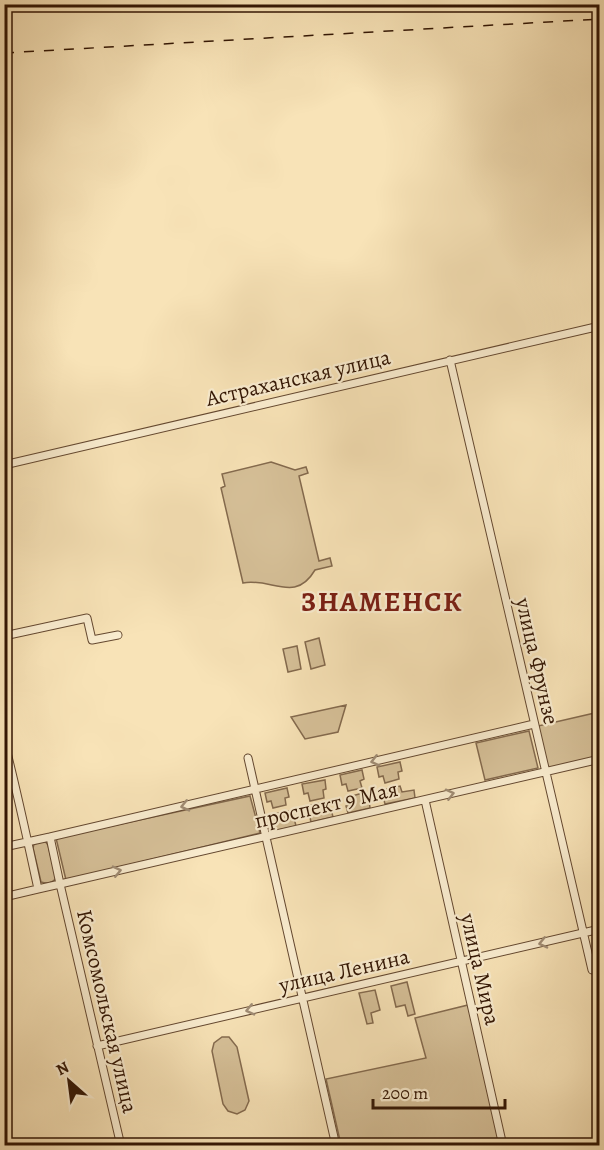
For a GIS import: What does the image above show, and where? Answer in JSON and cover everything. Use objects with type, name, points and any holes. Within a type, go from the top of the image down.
[{"type":"street","name":"Астраханская улица","points":[[4,465],[600,326]]},
{"type":"street","name":"улица Фрунзе","points":[[450,360],[591,970]]},
{"type":"street","points":[[4,636],[87,618],[92,640],[118,635]]},
{"type":"street","name":"проспект 9 Мая","points":[[28,842],[534,723]]},
{"type":"street","points":[[4,741],[39,888],[4,897]]},
{"type":"street","points":[[248,758],[336,1146]]},
{"type":"street","name":"проспект 9 Мая","points":[[39,888],[600,759]]},
{"type":"street","name":"улица Мира","points":[[425,800],[502,1146]]},
{"type":"street","name":"Комсомольская улица","points":[[50,837],[121,1146]]},
{"type":"street","points":[[4,847],[28,842]]},
{"type":"street","name":"улица Ленина","points":[[97,1046],[600,929]]},
{"type":"shaded area","points":[[271,462],[295,470],[306,467],[308,473],[299,476],[319,561],[330,558],[332,566],[315,570],[299,586],[282,587],[263,583],[243,583],[221,488],[225,486],[222,474]]},
{"type":"shaded area","points":[[319,638],[325,665],[311,669],[305,642]]},
{"type":"shaded area","points":[[297,646],[301,669],[288,672],[283,649]]},
{"type":"shaded area","points":[[346,705],[338,732],[305,739],[291,717]]},
{"type":"shaded area","points":[[599,712],[599,758],[552,769],[547,765],[538,726]]},
{"type":"shaded area","points":[[529,731],[538,768],[485,780],[476,743]]},
{"type":"shaded area","points":[[400,762],[402,771],[398,772],[399,779],[385,783],[383,776],[379,777],[377,767]]},
{"type":"shaded area","points":[[362,770],[364,779],[360,781],[362,788],[348,791],[346,784],[342,785],[340,775]]},
{"type":"shaded area","points":[[325,780],[324,798],[310,801],[308,793],[304,794],[302,784]]},
{"type":"shaded area","points":[[400,786],[402,792],[414,790],[415,798],[385,804],[383,797],[387,796],[386,789]]},
{"type":"shaded area","points":[[287,788],[289,797],[285,798],[286,805],[273,808],[271,801],[267,802],[265,793]]},
{"type":"shaded area","points":[[363,793],[364,801],[369,800],[370,808],[348,813],[346,806],[350,805],[348,797]]},
{"type":"shaded area","points":[[250,796],[260,833],[66,880],[56,838]]},
{"type":"shaded area","points":[[325,802],[327,810],[331,809],[333,817],[311,822],[309,813],[313,812],[311,805]]},
{"type":"shaded area","points":[[288,811],[290,818],[294,818],[296,826],[274,831],[272,823],[276,822],[274,814]]},
{"type":"shaded area","points":[[45,841],[56,878],[47,883],[41,882],[33,848],[34,844]]},
{"type":"shaded area","points":[[407,982],[415,1014],[408,1016],[405,1005],[396,1007],[391,986]]},
{"type":"shaded area","points":[[375,990],[380,1010],[371,1013],[373,1023],[367,1024],[359,993]]},
{"type":"shaded area","points":[[468,1005],[500,1145],[341,1145],[326,1079],[426,1058],[415,1018]]},
{"type":"shaded area","points":[[222,1037],[229,1037],[237,1047],[249,1101],[245,1110],[237,1114],[228,1111],[223,1104],[212,1051],[214,1043]]},
{"type":"railway","points":[[4,53],[600,19]]},
{"type":"district","name":"ЗНАМЕНСК","points":[[382,601]]}]
